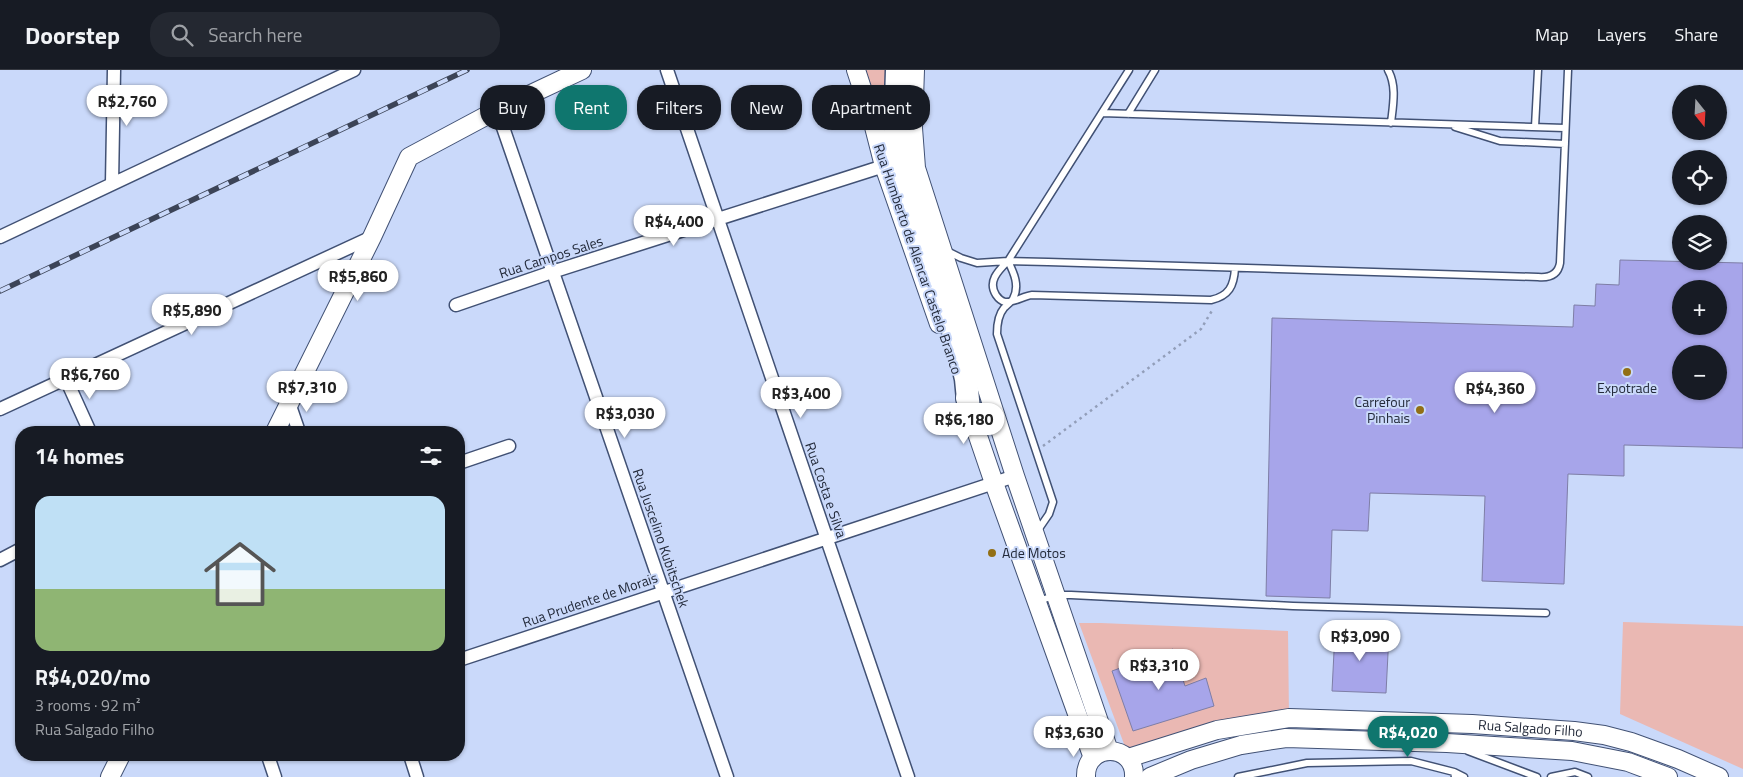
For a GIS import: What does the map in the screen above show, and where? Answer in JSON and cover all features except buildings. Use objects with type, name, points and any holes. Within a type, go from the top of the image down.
[{"type":"highway","points":[[898,70],[895,132],[900,171],[959,349],[966,379],[969,410]]},
{"type":"main road","points":[[545,87],[582,70]]},
{"type":"main road","name":"Rua Humberto de Alencar Castelo Branco","points":[[856,70],[884,166],[994,484],[1093,758]]},
{"type":"main road","name":"Rua Humberto de Alencar Castelo Branco","points":[[920,70],[914,78],[913,128],[916,168],[1015,476],[1109,751]]},
{"type":"main road","points":[[278,426],[372,237],[409,157],[480,119]]},
{"type":"main road","name":"Rua Salgado Filho","points":[[1128,758],[1217,730],[1289,718],[1531,727],[1604,735],[1671,756],[1719,777]]},
{"type":"main road","points":[[1263,721],[1265,742]]},
{"type":"main road","points":[[1379,741],[1380,721]]},
{"type":"main road","name":"Rua Salgado Filho","points":[[1150,777],[1191,760],[1240,745],[1286,738],[1446,743],[1572,751],[1628,762],[1668,777]]},
{"type":"main road","points":[[1086,777],[1087,768],[1093,758],[1109,751],[1128,758],[1133,768],[1134,777]]},
{"type":"main road","points":[[110,777],[118,761]]},
{"type":"street","points":[[112,183],[114,70]]},
{"type":"street","points":[[0,237],[354,70]]},
{"type":"street","name":"Rua Costa e Silva","points":[[667,70],[908,777]]},
{"type":"street","name":"Rua Juscelino Kubitschek","points":[[504,130],[727,777]]},
{"type":"street","name":"Rua Campos Sales","points":[[456,305],[718,218],[884,166]]},
{"type":"street","points":[[0,409],[372,237]]},
{"type":"street","points":[[66,378],[87,426]]},
{"type":"street","points":[[289,403],[297,426]]},
{"type":"street","points":[[465,461],[509,446]]},
{"type":"street","name":"Rua Prudente de Morais","points":[[465,658],[1015,476]]},
{"type":"street","points":[[0,560],[15,553]]},
{"type":"street","points":[[270,761],[275,777]]},
{"type":"street","points":[[412,761],[417,777]]},
{"type":"lane","points":[[1129,70],[1008,261],[995,276],[993,286],[1000,300],[1006,302],[1032,295],[1202,301],[1220,298],[1230,290],[1233,285],[1235,268]]},
{"type":"lane","points":[[1128,114],[1155,70]]},
{"type":"lane","points":[[1388,70],[1394,92],[1391,123]]},
{"type":"lane","points":[[1535,127],[1538,70]]},
{"type":"lane","points":[[942,248],[969,262],[984,263],[1008,261],[1551,276],[1557,271],[1560,263],[1568,70]]},
{"type":"lane","points":[[1102,113],[1565,128]]},
{"type":"lane","points":[[1447,124],[1500,141],[1565,144]]},
{"type":"lane","points":[[1008,261],[1016,281],[1012,301],[1000,315],[997,324],[997,334],[1053,502],[1052,508],[1035,535]]},
{"type":"lane","points":[[1036,602],[1056,595],[1303,606],[1546,613]]},
{"type":"lane","points":[[1446,743],[1537,777]]},
{"type":"lane","points":[[1238,777],[1307,763],[1411,761],[1464,777]]},
{"type":"lane","points":[[1551,777],[1575,772],[1588,777]]},
{"type":"path","points":[[1036,449],[1046,444],[1201,329],[1220,298]]},
{"type":"shaded area","points":[[865,70],[891,70],[891,85],[870,85]]},
{"type":"shaded area","points":[[885,130],[890,130],[890,146]]},
{"type":"shaded area","points":[[1623,622],[1743,626],[1743,769],[1620,714]]},
{"type":"shaded area","points":[[1079,623],[1288,631],[1289,718],[1127,752]]},
{"type":"railway","points":[[0,291],[467,70]]},
{"type":"place","name":"Expotrade","points":[[1627,372]]},
{"type":"place","name":"Carrefour Pinhais","points":[[1420,410]]},
{"type":"place","name":"Ade Motos","points":[[992,553]]}]
